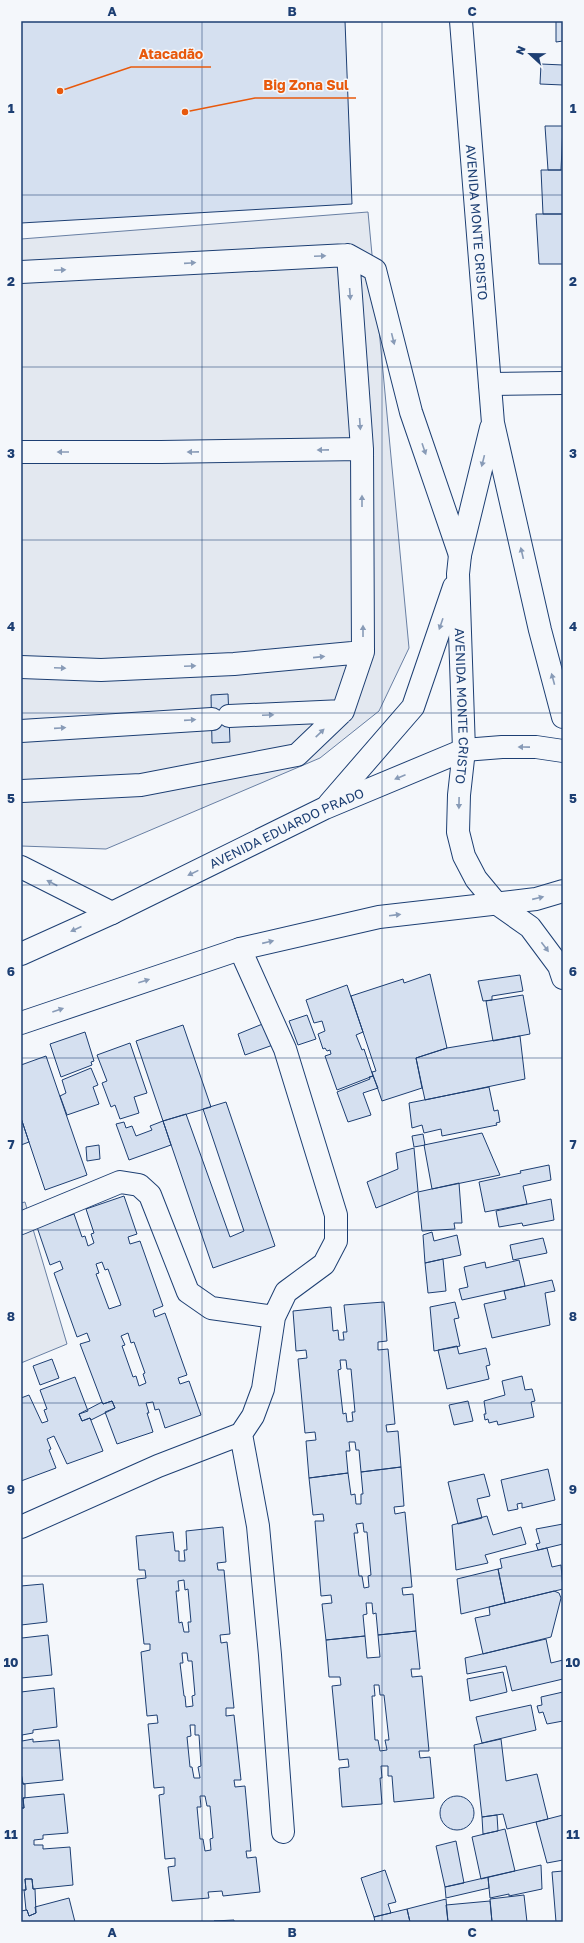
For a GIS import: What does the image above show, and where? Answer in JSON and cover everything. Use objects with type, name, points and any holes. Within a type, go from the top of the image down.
[{"type":"main road","name":"AVENIDA MONTE CRISTO","points":[[461,21],[493,423],[540,630],[563,717]]},
{"type":"main road","points":[[21,272],[348,255],[375,270],[411,412],[459,565],[413,707],[326,808]]},
{"type":"main road","points":[[22,790],[141,785],[297,755],[343,711],[363,652],[362,449],[348,255]]},
{"type":"main road","points":[[490,384],[563,383]]},
{"type":"main road","name":"AVENIDA MONTE CRISTO","points":[[493,423],[459,565],[464,750],[459,795],[458,832],[464,856],[476,879],[496,903],[530,927],[559,966],[563,978]]},
{"type":"main road","points":[[21,452],[161,452],[362,449]]},
{"type":"main road","points":[[21,667],[101,670],[242,663],[363,652]]},
{"type":"main road","points":[[21,731],[220,717],[343,711]]},
{"type":"main road","points":[[297,755],[302,714]]},
{"type":"main road","name":"AVENIDA EDUARDO PRADO","points":[[21,954],[112,913],[326,808],[464,750],[502,747],[536,747],[563,751]]},
{"type":"main road","points":[[21,867],[112,913]]},
{"type":"main road","points":[[21,1023],[240,949],[380,917],[536,899],[563,891]]},
{"type":"main road","points":[[21,1527],[158,1466],[241,1434],[253,1416],[264,1389],[274,1317],[286,1292],[324,1264],[336,1241],[336,1215],[285,1049],[240,949]]},
{"type":"main road","points":[[21,1223],[120,1182],[139,1185],[150,1195],[188,1292],[211,1308],[274,1317]]},
{"type":"main road","points":[[241,1434],[258,1526],[270,1655],[283,1832]]},
{"type":"shaded area","points":[[368,212],[409,648],[379,711],[320,758],[106,849],[21,846],[21,239]]},
{"type":"shaded area","points":[[25,1202],[67,1344],[21,1363],[21,1203]]},
{"type":"building","points":[[21,21],[345,21],[352,204],[21,223]]},
{"type":"building","points":[[556,21],[563,21],[563,41],[556,42]]},
{"type":"building","points":[[541,64],[563,65],[563,85],[540,84]]},
{"type":"building","points":[[545,126],[563,126],[561,170],[548,170]]},
{"type":"building","points":[[541,170],[563,170],[563,214],[543,214]]},
{"type":"building","points":[[536,214],[563,214],[563,264],[539,264]]},
{"type":"building","points":[[228,694],[230,742],[212,743],[211,695]]},
{"type":"building","points":[[430,974],[447,1048],[416,1058],[422,1088],[382,1101],[372,1072],[376,1071],[351,996],[403,979],[404,983]]},
{"type":"building","points":[[520,975],[523,991],[492,996],[492,1000],[483,1001],[478,981]]},
{"type":"building","points":[[347,985],[363,1032],[356,1035],[362,1050],[364,1049],[373,1076],[337,1090],[325,1056],[331,1054],[330,1050],[327,1051],[325,1048],[323,1049],[318,1034],[325,1031],[322,1021],[314,1023],[306,1000]]},
{"type":"building","points":[[523,995],[530,1034],[493,1041],[486,1001]]},
{"type":"building","points":[[307,1015],[316,1039],[298,1045],[289,1021]]},
{"type":"building","points":[[265,1023],[273,1045],[245,1055],[238,1034]]},
{"type":"building","points":[[183,1025],[211,1107],[163,1121],[136,1041]]},
{"type":"building","points":[[85,1032],[94,1061],[91,1062],[92,1065],[61,1077],[50,1044]]},
{"type":"building","points":[[520,1036],[525,1079],[425,1100],[416,1058],[447,1048]]},
{"type":"building","points":[[130,1043],[147,1093],[134,1097],[139,1113],[120,1119],[115,1105],[111,1107],[102,1083],[107,1081],[97,1055]]},
{"type":"building","points":[[46,1056],[87,1175],[45,1190],[21,1118],[21,1065]]},
{"type":"building","points":[[91,1068],[98,1085],[93,1087],[99,1104],[67,1115],[60,1096],[66,1093],[62,1080]]},
{"type":"building","points":[[373,1076],[378,1088],[363,1093],[371,1115],[348,1122],[337,1092],[370,1079],[369,1077]]},
{"type":"building","points":[[489,1087],[494,1111],[498,1110],[500,1122],[496,1123],[497,1125],[442,1136],[441,1129],[424,1133],[422,1125],[412,1128],[409,1103]]},
{"type":"building","points":[[226,1102],[275,1246],[213,1268],[163,1121],[186,1114],[230,1237],[244,1231],[203,1109]]},
{"type":"building","points":[[21,1118],[29,1142],[21,1145]]},
{"type":"building","points":[[163,1121],[171,1145],[129,1160],[116,1124],[124,1122],[126,1128],[132,1126],[136,1136],[152,1130],[150,1126]]},
{"type":"building","points":[[482,1133],[500,1175],[432,1189],[424,1145]]},
{"type":"building","points":[[423,1134],[425,1145],[414,1147],[412,1136]]},
{"type":"building","points":[[99,1145],[100,1159],[87,1161],[86,1147]]},
{"type":"building","points":[[414,1148],[418,1191],[376,1208],[367,1182],[398,1169],[396,1153]]},
{"type":"building","points":[[549,1165],[551,1180],[523,1186],[527,1204],[485,1212],[479,1182]]},
{"type":"building","points":[[459,1183],[462,1223],[454,1223],[455,1229],[422,1231],[418,1192]]},
{"type":"building","points":[[124,1196],[137,1234],[128,1237],[130,1244],[140,1241],[163,1306],[153,1310],[155,1317],[165,1313],[187,1375],[178,1378],[180,1384],[189,1381],[201,1415],[165,1428],[159,1409],[155,1410],[153,1402],[146,1403],[149,1413],[147,1413],[153,1432],[117,1444],[105,1412],[115,1408],[112,1401],[103,1404],[102,1402],[80,1344],[90,1341],[87,1333],[77,1337],[54,1273],[63,1269],[60,1261],[50,1265],[37,1227],[74,1214],[82,1237],[85,1236],[88,1246],[94,1243],[91,1234],[94,1233],[86,1209]],"holes":[[[102,1262],[105,1270],[108,1269],[121,1305],[109,1309],[96,1274],[99,1273],[96,1264]],[[128,1333],[131,1343],[134,1342],[145,1373],[143,1374],[146,1383],[139,1386],[136,1376],[133,1377],[122,1346],[125,1345],[121,1336]]]},
{"type":"building","points":[[551,1199],[554,1220],[523,1226],[522,1223],[499,1227],[496,1211]]},
{"type":"building","points":[[432,1232],[434,1241],[457,1235],[461,1255],[425,1263],[423,1235]]},
{"type":"building","points":[[543,1238],[547,1253],[513,1260],[510,1245]]},
{"type":"building","points":[[443,1259],[446,1291],[428,1293],[425,1263]]},
{"type":"building","points":[[519,1260],[525,1286],[462,1300],[459,1289],[468,1287],[464,1267],[485,1262],[486,1268]]},
{"type":"building","points":[[552,1280],[555,1291],[545,1293],[550,1325],[492,1338],[484,1304],[506,1299],[504,1291]]},
{"type":"building","points":[[384,1302],[387,1341],[378,1342],[378,1350],[388,1349],[395,1424],[386,1425],[387,1432],[398,1431],[401,1467],[361,1472],[359,1450],[356,1450],[355,1442],[349,1442],[350,1451],[346,1451],[348,1473],[309,1478],[306,1441],[316,1440],[315,1432],[305,1433],[298,1359],[307,1358],[306,1350],[296,1351],[293,1311],[331,1307],[333,1331],[338,1330],[339,1340],[344,1340],[343,1332],[347,1332],[344,1305]],"holes":[[[340,1360],[346,1360],[347,1369],[351,1369],[355,1412],[352,1412],[353,1421],[347,1422],[346,1413],[343,1414],[338,1370],[341,1369]]]},
{"type":"building","points":[[455,1302],[459,1318],[454,1319],[460,1346],[434,1351],[430,1307]]},
{"type":"building","points":[[457,1346],[459,1354],[486,1348],[490,1365],[486,1366],[489,1379],[447,1389],[438,1350]]},
{"type":"building","points":[[52,1359],[59,1378],[40,1385],[33,1366]]},
{"type":"building","points":[[522,1376],[525,1390],[532,1389],[535,1401],[531,1402],[534,1417],[498,1425],[497,1421],[489,1423],[488,1419],[485,1420],[484,1414],[486,1414],[484,1401],[505,1395],[502,1381]]},
{"type":"building","points":[[75,1377],[88,1411],[79,1414],[82,1421],[90,1418],[103,1451],[67,1464],[54,1436],[47,1439],[51,1449],[49,1450],[56,1468],[21,1481],[21,1398],[29,1395],[42,1423],[48,1421],[44,1410],[47,1409],[40,1390]]},
{"type":"building","points":[[112,1401],[115,1408],[91,1420],[90,1418],[82,1421],[79,1414],[102,1402],[103,1404]]},
{"type":"building","points":[[468,1401],[473,1421],[454,1425],[449,1405]]},
{"type":"building","points":[[401,1467],[404,1506],[394,1507],[395,1514],[405,1512],[412,1587],[402,1588],[403,1595],[413,1594],[416,1631],[378,1635],[376,1613],[373,1614],[372,1603],[366,1603],[367,1614],[363,1615],[365,1636],[326,1640],[322,1604],[332,1603],[331,1595],[321,1596],[315,1521],[324,1521],[323,1514],[313,1515],[309,1478],[348,1473],[351,1495],[355,1494],[356,1504],[361,1504],[361,1494],[363,1494],[361,1472]],"holes":[[[363,1523],[364,1532],[367,1532],[371,1575],[368,1576],[369,1587],[364,1588],[362,1576],[359,1576],[354,1533],[358,1533],[356,1524]]]},
{"type":"building","points":[[548,1469],[555,1500],[522,1508],[522,1503],[517,1504],[518,1509],[508,1511],[501,1480]]},
{"type":"building","points":[[484,1474],[490,1496],[477,1499],[482,1518],[458,1524],[448,1482]]},
{"type":"building","points":[[487,1516],[493,1535],[521,1527],[526,1544],[485,1555],[488,1563],[456,1570],[452,1525]]},
{"type":"building","points":[[563,1524],[563,1544],[538,1550],[536,1544],[540,1543],[536,1529]]},
{"type":"building","points":[[223,1527],[226,1562],[217,1563],[218,1570],[224,1570],[230,1634],[220,1635],[221,1643],[227,1642],[234,1708],[226,1708],[226,1716],[234,1715],[241,1780],[234,1780],[235,1787],[245,1786],[251,1851],[246,1851],[247,1858],[256,1857],[260,1892],[223,1896],[222,1891],[208,1892],[209,1898],[172,1901],[168,1867],[175,1866],[175,1858],[165,1859],[159,1795],[164,1794],[164,1787],[154,1788],[148,1724],[158,1723],[157,1715],[147,1716],[141,1652],[150,1650],[150,1644],[144,1644],[137,1579],[146,1578],[145,1570],[139,1570],[136,1536],[173,1532],[175,1551],[179,1551],[179,1561],[185,1561],[184,1550],[187,1550],[186,1531]],"holes":[[[184,1580],[185,1590],[188,1589],[191,1622],[188,1622],[189,1632],[184,1632],[182,1622],[179,1623],[176,1591],[179,1591],[178,1581]],[[182,1653],[187,1653],[188,1661],[192,1661],[195,1695],[192,1696],[193,1706],[186,1707],[180,1663],[183,1663]],[[190,1725],[195,1725],[195,1735],[199,1735],[201,1766],[198,1767],[200,1778],[194,1778],[192,1767],[190,1767],[187,1737],[191,1736]],[[200,1796],[205,1796],[207,1806],[210,1806],[213,1838],[210,1839],[211,1850],[205,1851],[203,1839],[200,1839],[197,1807],[201,1807]]]},
{"type":"building","points":[[547,1548],[552,1567],[561,1565],[563,1589],[505,1603],[498,1569],[502,1568],[500,1559]]},
{"type":"building","points":[[498,1569],[505,1603],[461,1614],[457,1579]]},
{"type":"building","points":[[43,1584],[47,1622],[21,1625],[21,1586]]},
{"type":"building","points":[[554,1591],[559,1593],[561,1598],[551,1637],[483,1654],[475,1618],[490,1615],[489,1607]]},
{"type":"building","points":[[416,1631],[420,1669],[411,1669],[412,1677],[422,1676],[429,1751],[419,1751],[420,1758],[430,1757],[434,1798],[394,1802],[392,1776],[388,1776],[388,1766],[381,1766],[382,1778],[380,1778],[382,1804],[342,1807],[339,1768],[349,1767],[348,1759],[339,1760],[332,1686],[341,1685],[340,1677],[329,1677],[326,1640],[365,1636],[367,1658],[380,1657],[378,1635]],"holes":[[[374,1685],[379,1685],[380,1695],[384,1695],[389,1740],[385,1740],[387,1750],[380,1751],[378,1740],[375,1740],[372,1696],[375,1696]]]},
{"type":"building","points":[[21,1635],[22,1638],[48,1635],[52,1675],[21,1678]]},
{"type":"building","points":[[546,1639],[551,1663],[563,1660],[563,1679],[512,1691],[506,1666],[467,1674],[465,1658]]},
{"type":"building","points":[[503,1672],[507,1692],[470,1701],[467,1679]]},
{"type":"building","points":[[54,1688],[57,1727],[33,1730],[33,1733],[22,1735],[22,1741],[33,1739],[33,1742],[59,1740],[63,1780],[23,1784],[21,1773],[21,1692]]},
{"type":"building","points":[[563,1692],[563,1721],[547,1724],[543,1712],[539,1713],[537,1706],[542,1705],[541,1697]]},
{"type":"building","points":[[531,1705],[536,1730],[482,1743],[476,1717]]},
{"type":"building","points":[[501,1739],[506,1781],[537,1774],[548,1819],[507,1829],[503,1814],[482,1817],[474,1745]]},
{"type":"building","points":[[21,1773],[23,1784],[25,1784],[25,1798],[23,1798],[24,1808],[21,1808]]},
{"type":"building","points":[[64,1794],[68,1833],[43,1835],[43,1839],[34,1840],[34,1845],[43,1845],[43,1849],[70,1847],[73,1885],[33,1889],[32,1879],[25,1879],[26,1890],[21,1890],[21,1808],[24,1808],[23,1798]]},
{"type":"building","points":[[460,1796],[469,1801],[473,1806],[473,1820],[469,1825],[464,1829],[454,1830],[450,1829],[441,1820],[440,1810],[441,1806],[450,1797]]},
{"type":"building","points":[[497,1815],[498,1831],[483,1834],[482,1817]]},
{"type":"building","points":[[563,1815],[563,1860],[547,1863],[536,1822]]},
{"type":"building","points":[[505,1829],[515,1871],[481,1879],[472,1837]]},
{"type":"building","points":[[456,1841],[464,1883],[445,1887],[436,1846]]},
{"type":"building","points":[[541,1865],[542,1889],[509,1896],[509,1894],[490,1898],[488,1877]]},
{"type":"building","points":[[385,1870],[396,1902],[388,1904],[391,1913],[374,1917],[361,1878]]},
{"type":"building","points":[[563,1871],[563,1922],[556,1922],[552,1872]]},
{"type":"building","points":[[488,1877],[489,1888],[446,1898],[445,1887]]},
{"type":"building","points":[[25,1879],[32,1879],[33,1889],[35,1889],[36,1913],[29,1916],[26,1910],[24,1890],[26,1890]]},
{"type":"building","points":[[524,1895],[527,1922],[492,1922],[490,1899]]},
{"type":"building","points":[[69,1898],[75,1922],[21,1922],[21,1911],[27,1910],[29,1916],[36,1913],[35,1907]]},
{"type":"building","points":[[446,1899],[448,1922],[410,1922],[407,1909]]},
{"type":"building","points":[[490,1901],[492,1922],[448,1922],[446,1905]]},
{"type":"building","points":[[407,1909],[410,1922],[375,1922],[374,1917]]},
{"type":"building","points":[[234,1920],[234,1922],[214,1921]]},
{"type":"place","name":"Atacadão","points":[[60,91]]},
{"type":"place","name":"Big Zona Sul","points":[[185,112]]}]
